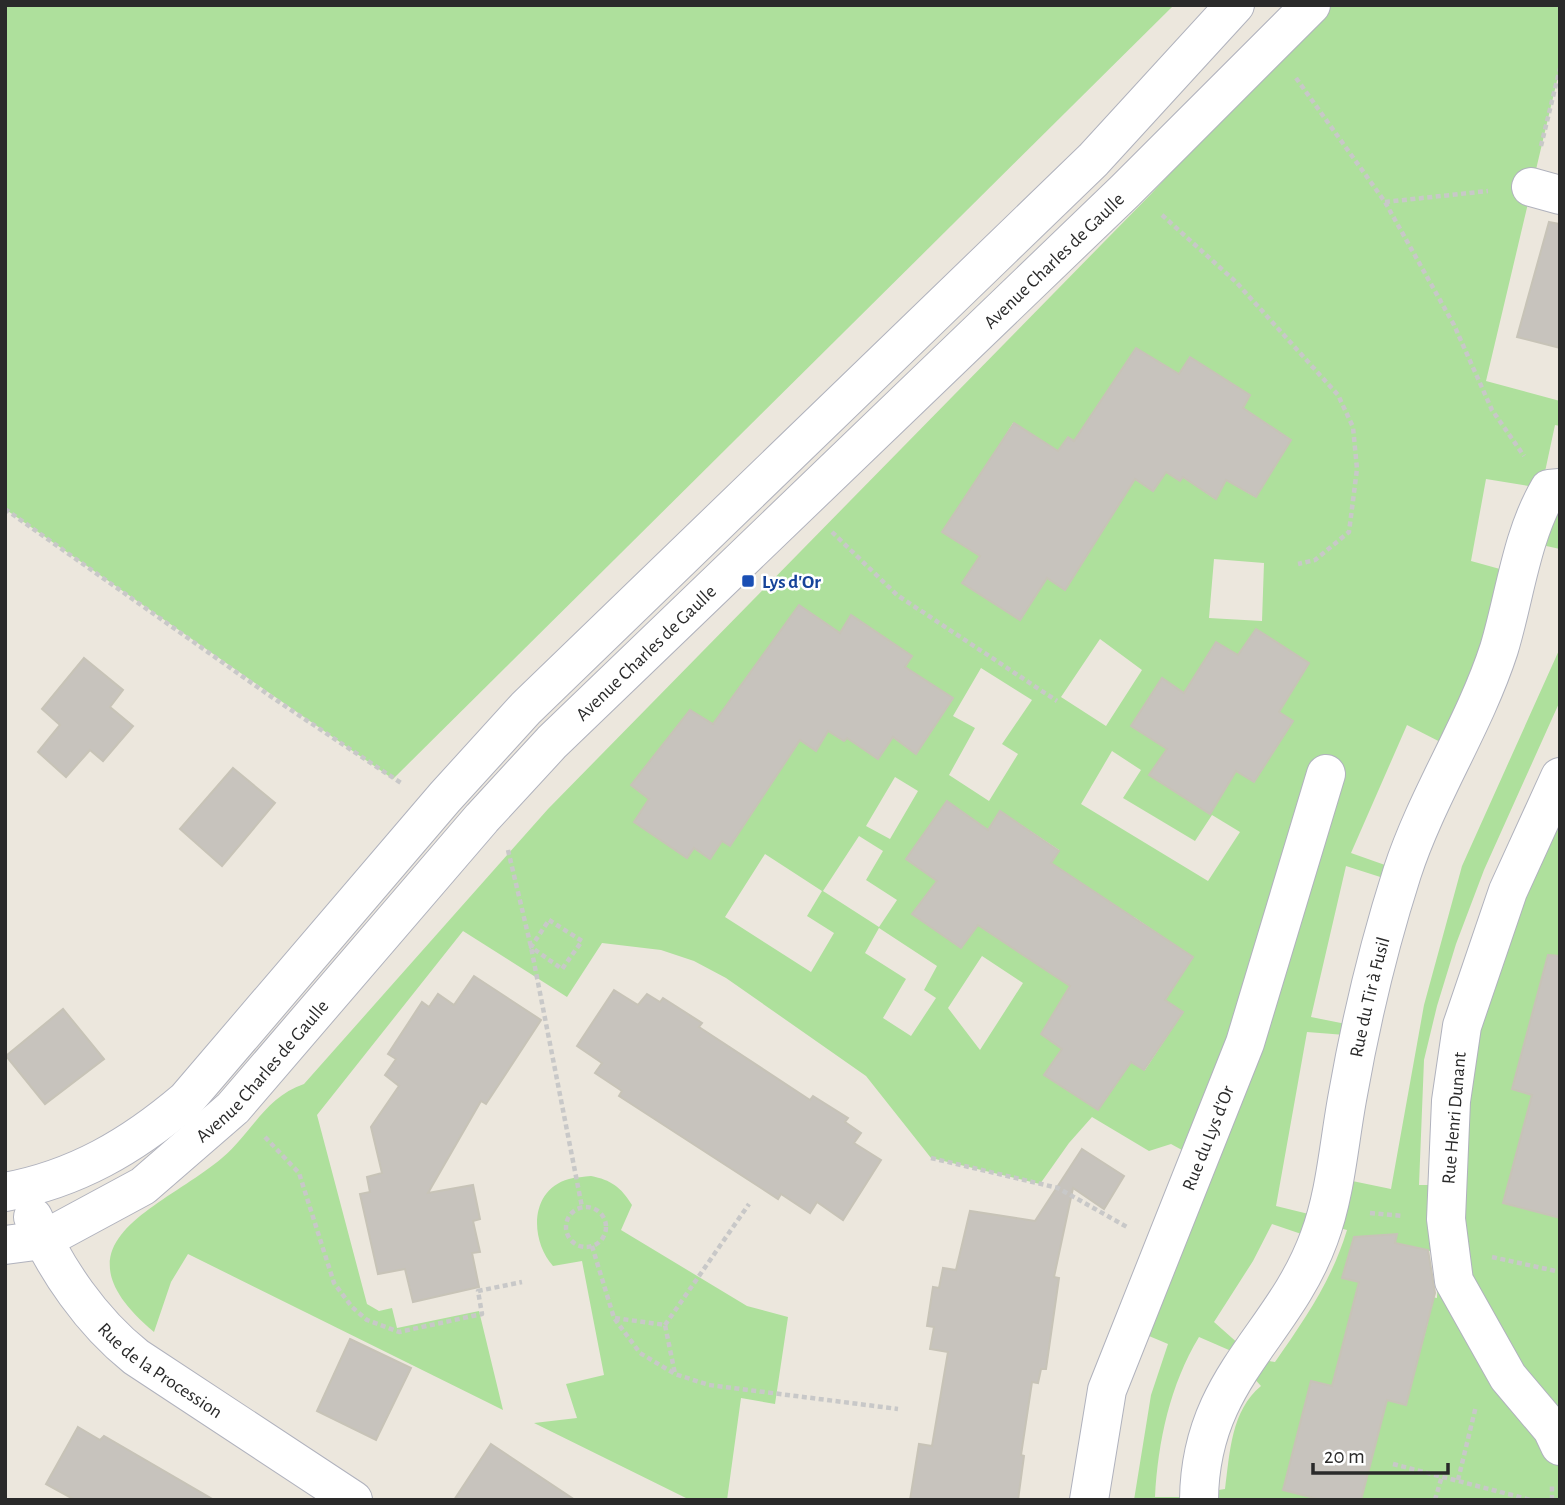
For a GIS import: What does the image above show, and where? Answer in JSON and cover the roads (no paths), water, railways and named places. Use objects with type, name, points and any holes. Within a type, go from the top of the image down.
[{"type":"street","name":"Avenue Charles de Gaulle","points":[[14,1191],[50,1182],[115,1154],[186,1100],[445,797],[526,708],[1093,160],[1235,5]]},
{"type":"street","name":"Avenue Charles de Gaulle","points":[[5,1245],[43,1240],[143,1186],[233,1108],[482,818],[552,742],[803,503],[1273,46],[1311,5]]},
{"type":"street","name":"Rue du Tir à Fusil","points":[[1199,1500],[1203,1459],[1212,1421],[1241,1364],[1299,1280],[1319,1240],[1358,1036],[1403,871],[1498,651],[1535,512],[1554,489]]},
{"type":"street","name":"Rue du Lys d'Or","points":[[1089,1500],[1107,1390],[1245,1043],[1326,774]]},
{"type":"street","name":"Rue Henri Dunant","points":[[1560,777],[1508,891],[1462,1026],[1451,1101],[1449,1234],[1454,1281],[1508,1377],[1552,1429],[1560,1446]]},
{"type":"street","name":"Rue de la Procession","points":[[14,1191],[43,1240],[112,1337],[136,1357],[353,1500]]},
{"type":"place","name":"Lys d'Or","points":[[748,581]]}]
